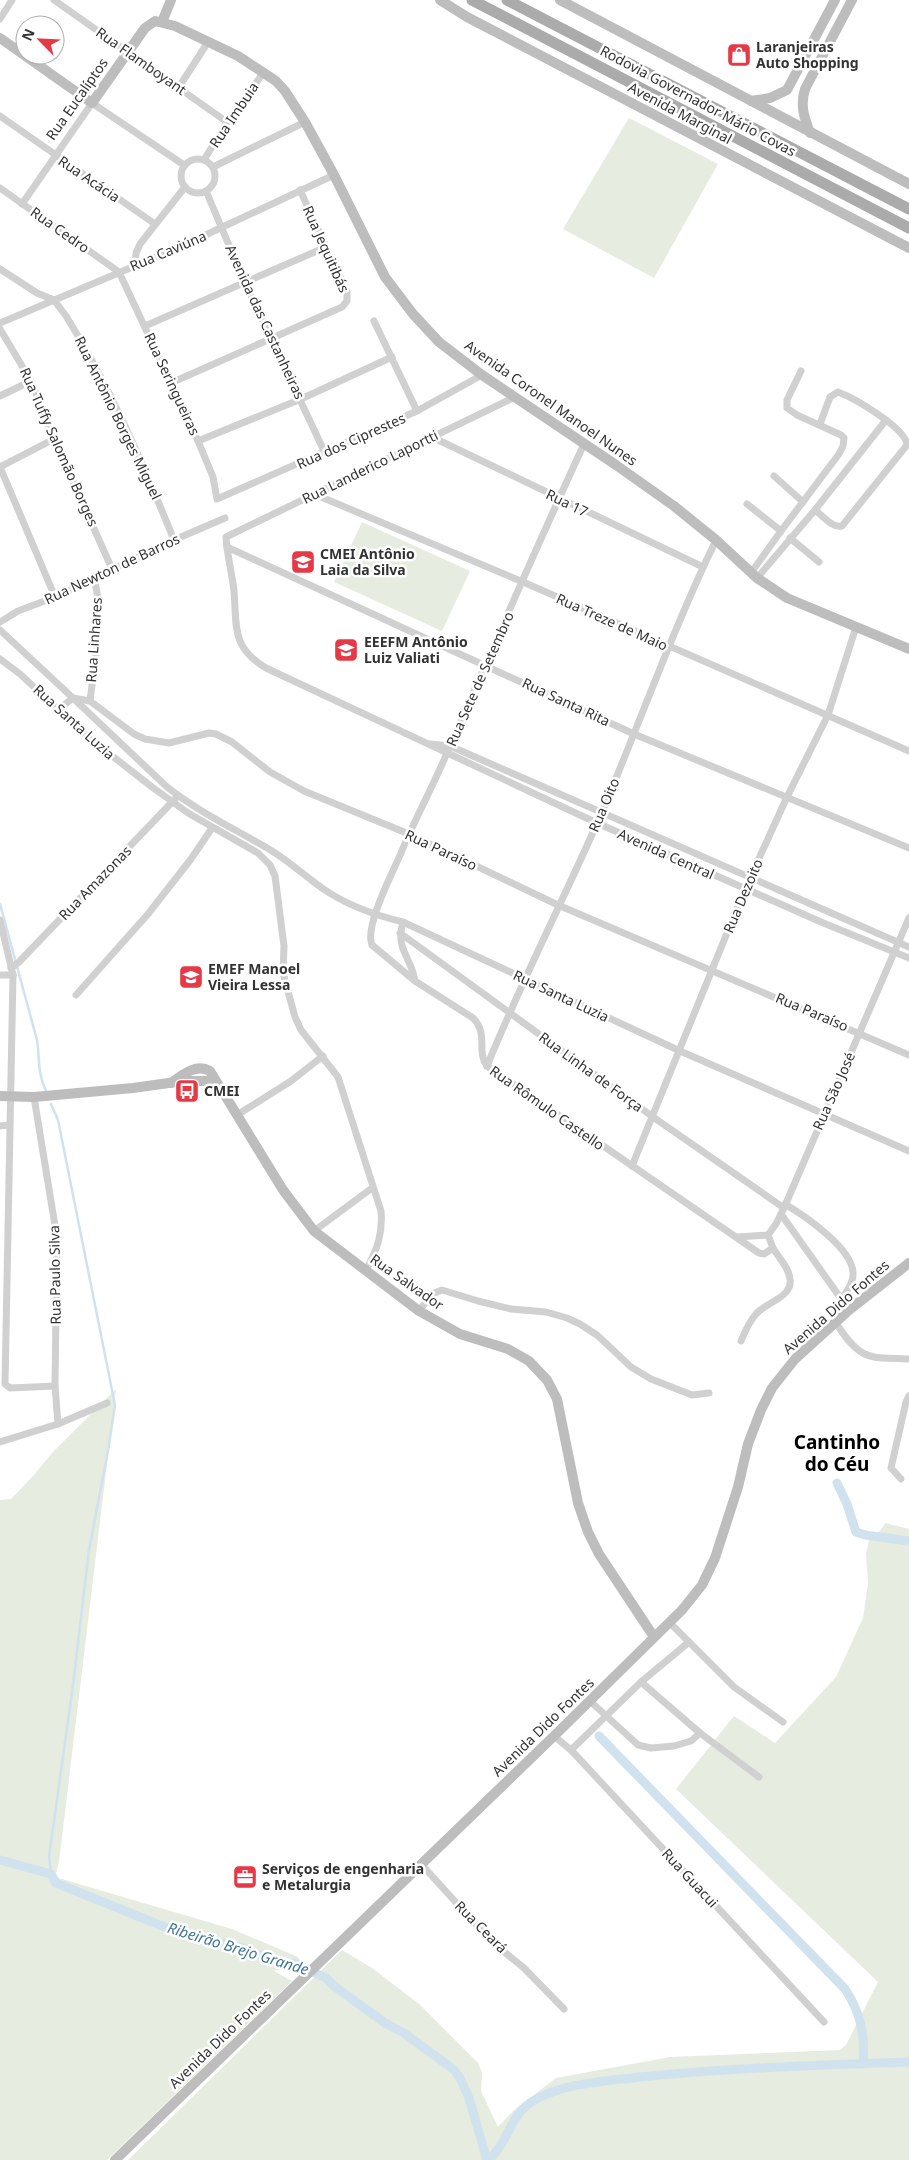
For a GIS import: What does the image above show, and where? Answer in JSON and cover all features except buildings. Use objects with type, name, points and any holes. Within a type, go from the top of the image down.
[{"type":"main road","name":"Rodovia Governador Mário Covas","points":[[472,0],[909,228]]},
{"type":"main road","name":"Rodovia Governador Mário Covas","points":[[507,0],[909,209]]},
{"type":"street","points":[[0,19],[12,0]]},
{"type":"street","name":"Rua Flamboyant","points":[[54,0],[227,122]]},
{"type":"street","points":[[162,22],[172,0]]},
{"type":"street","points":[[434,0],[443,2]]},
{"type":"street","points":[[560,0],[909,184]]},
{"type":"street","points":[[750,101],[770,98],[787,90],[835,0]]},
{"type":"street","points":[[810,133],[802,111],[802,99],[852,0]]},
{"type":"street","name":"Avenida Marginal","points":[[443,2],[536,54],[909,248]]},
{"type":"street","name":"Rua Eucalíptos","points":[[22,204],[128,52],[150,24],[154,21],[162,22]]},
{"type":"street","name":"Avenida Coronel Manoel Nunes","points":[[162,22],[238,56],[264,72],[285,91],[305,122],[334,175],[373,255],[394,290],[439,342],[482,375],[674,506],[716,540],[754,576],[787,598],[909,649]]},
{"type":"street","points":[[0,38],[184,165]]},
{"type":"street","points":[[179,87],[208,42]]},
{"type":"street","name":"Rua Imbuia","points":[[204,160],[227,122],[264,72]]},
{"type":"street","name":"Rua Acácia","points":[[0,116],[155,224]]},
{"type":"street","points":[[213,167],[305,122]]},
{"type":"street","points":[[193,159],[204,160],[213,167],[215,178],[210,188],[206,191],[195,193],[185,187],[181,176],[184,165],[193,159]]},
{"type":"street","name":"Rua Caviúna","points":[[0,323],[221,228],[334,175]]},
{"type":"street","points":[[136,265],[136,253],[140,244],[185,187]]},
{"type":"street","name":"Rua Cedro","points":[[0,188],[120,272]]},
{"type":"street","name":"Rua Jequitibás","points":[[271,338],[342,307],[347,301],[347,292],[300,190]]},
{"type":"street","name":"Avenida das Castanheiras","points":[[206,191],[245,283],[325,453]]},
{"type":"street","points":[[145,326],[326,247]]},
{"type":"street","points":[[0,269],[37,293],[54,300]]},
{"type":"street","name":"Rua Seringueiras","points":[[120,272],[198,441],[213,476],[218,499]]},
{"type":"street","name":"Rua Antônio Borges Miguel","points":[[54,300],[75,330],[102,380],[150,481],[174,540]]},
{"type":"street","points":[[374,320],[417,411]]},
{"type":"street","name":"Rua Tuffy Salomão Borges","points":[[0,329],[31,380],[54,439],[112,569]]},
{"type":"street","points":[[171,383],[271,338]]},
{"type":"street","points":[[198,441],[301,399],[392,357]]},
{"type":"street","points":[[754,576],[781,531],[843,446],[844,438],[841,434],[797,415],[787,408],[787,400],[801,371]]},
{"type":"street","name":"Rua dos Ciprestes","points":[[218,499],[417,411],[482,375]]},
{"type":"street","points":[[0,396],[31,380]]},
{"type":"street","points":[[815,510],[838,527],[847,522],[907,445],[907,441],[901,432],[886,420],[857,401],[838,392],[830,397],[820,424]]},
{"type":"street","name":"Rua Landerico Laportti","points":[[227,547],[226,537],[515,397]]},
{"type":"street","points":[[754,576],[815,510],[886,420]]},
{"type":"street","name":"Rua 17","points":[[432,437],[702,567]]},
{"type":"street","points":[[54,439],[0,467],[55,597]]},
{"type":"street","name":"Rua Sete de Setembro","points":[[376,915],[409,834],[447,754],[484,665],[584,444]]},
{"type":"street","points":[[774,476],[803,502]]},
{"type":"street","name":"Rua Treze de Maio","points":[[314,494],[523,582],[909,751]]},
{"type":"street","points":[[748,504],[781,531]]},
{"type":"street","name":"Rua Newton de Barros","points":[[0,622],[18,611],[94,580],[112,569],[225,518]]},
{"type":"street","points":[[790,538],[819,562]]},
{"type":"street","name":"Rua Oito","points":[[486,1066],[508,1012],[526,980],[558,905],[602,812],[668,646],[702,567],[716,540]]},
{"type":"street","name":"Avenida Central","points":[[227,547],[234,591],[238,639],[247,654],[266,668],[596,824],[909,958]]},
{"type":"street","name":"Rua Santa Rita","points":[[227,547],[634,734],[909,848]]},
{"type":"street","name":"Rua Linhares","points":[[90,701],[99,612],[98,592],[94,580]]},
{"type":"street","name":"Rua Dezoito","points":[[632,1166],[745,889],[787,797],[828,716],[856,627]]},
{"type":"street","points":[[0,630],[73,698],[58,709]]},
{"type":"street","name":"Rua Santa Luzia","points":[[0,659],[20,674],[88,737],[172,802],[212,828],[258,853],[270,865],[275,876],[284,946],[284,973],[294,1017],[301,1030],[338,1077],[372,1188],[381,1211],[383,1227],[380,1241],[366,1270]]},
{"type":"street","name":"Rua Paraíso","points":[[73,698],[90,701],[134,734],[145,739],[169,743],[209,733],[216,734],[232,742],[286,782],[409,834],[558,905],[860,1032],[909,1055]]},
{"type":"street","name":"Rua Santa Luzia","points":[[73,698],[178,795],[222,824],[272,851],[341,900],[376,915],[403,922],[680,1051],[909,1151]]},
{"type":"street","name":"Avenida Central","points":[[425,743],[450,746],[909,947]]},
{"type":"street","name":"Rua Amazonas","points":[[12,970],[178,795]]},
{"type":"street","points":[[76,996],[148,914],[191,859],[212,828]]},
{"type":"street","name":"Rua Rômulo Castello","points":[[376,915],[370,936],[372,945],[416,981],[473,1018],[479,1024],[482,1032],[483,1058],[486,1066],[759,1253],[766,1253],[773,1248]]},
{"type":"street","name":"Rua São José","points":[[768,1234],[783,1209],[909,918]]},
{"type":"street","points":[[0,920],[12,970],[5,1096],[9,1125],[5,1384],[10,1388],[55,1386]]},
{"type":"street","points":[[403,922],[400,943],[412,967],[416,981]]},
{"type":"street","name":"Rua Linha de Força","points":[[400,933],[783,1209],[849,1310]]},
{"type":"street","points":[[0,975],[12,970]]},
{"type":"street","points":[[237,1115],[291,1081],[322,1056]]},
{"type":"street","name":"Rua Salvador","points":[[5,1096],[34,1097],[133,1088],[170,1083],[195,1068],[210,1070],[283,1190],[314,1231],[419,1311],[460,1334],[508,1349],[529,1361],[546,1380],[558,1399],[578,1503],[588,1532],[599,1554],[654,1637]]},
{"type":"street","name":"Rua Paulo Silva","points":[[34,1097],[57,1238],[55,1386],[58,1424]]},
{"type":"street","points":[[0,1126],[9,1125]]},
{"type":"street","points":[[314,1231],[372,1188]]},
{"type":"street","points":[[783,1209],[822,1232],[845,1252],[851,1261],[853,1275],[851,1284],[842,1299]]},
{"type":"street","points":[[736,1237],[768,1234],[773,1248],[790,1278],[790,1286],[782,1296],[763,1306],[756,1313],[747,1325],[741,1342]]},
{"type":"street","name":"Avenida Dido Fontes","points":[[115,2160],[670,1623],[702,1585],[715,1558],[738,1487],[748,1444],[760,1410],[772,1388],[795,1359],[849,1310],[909,1263]]},
{"type":"street","points":[[419,1311],[432,1294],[442,1290],[502,1307],[546,1312],[580,1324],[597,1335],[631,1367],[651,1379],[692,1395],[709,1393]]},
{"type":"street","points":[[836,1323],[849,1343],[864,1355],[871,1357],[909,1358]]},
{"type":"street","points":[[901,1479],[891,1468],[909,1396]]},
{"type":"street","points":[[0,1442],[58,1424],[107,1403]]},
{"type":"street","points":[[670,1623],[734,1687],[783,1722]]},
{"type":"street","points":[[570,1750],[642,1682],[689,1642]]},
{"type":"street","points":[[642,1682],[700,1733],[759,1777]]},
{"type":"street","points":[[590,1701],[638,1745],[651,1748],[674,1746],[690,1741],[700,1733]]},
{"type":"street","name":"Rua Guacui","points":[[554,1736],[570,1750],[824,2022]]},
{"type":"street","name":"Rua Ceará","points":[[421,1864],[492,1942],[524,1968],[564,2008]]},
{"type":"shaded area","points":[[629,118],[718,164],[654,278],[563,229]]},
{"type":"shaded area","points":[[362,522],[470,571],[442,631],[334,582]]},
{"type":"shaded area","points":[[116,1389],[59,1862],[55,1877],[232,1929],[298,1957],[300,1961],[296,1966],[274,1971],[292,1981],[107,2160],[0,2160],[0,1500],[11,1499],[52,1453]]},
{"type":"shaded area","points":[[885,1523],[909,1529],[909,2160],[128,2160],[342,1950],[372,1968],[419,2004],[478,2063],[482,2073],[481,2091],[498,2127],[514,2110],[556,2078],[670,2057],[840,2050],[846,2045],[878,1982],[676,1789],[734,1716],[775,1743],[836,1677],[863,1618],[868,1583],[866,1554],[869,1539],[881,1530]]},
{"type":"waterway","points":[[0,904],[37,1040],[40,1072],[46,1091]]},
{"type":"waterway","points":[[51,1104],[58,1120],[115,1405],[89,1550],[73,1685],[49,1857],[51,1874]]},
{"type":"waterway","points":[[837,1483],[847,1504],[856,1532],[909,1541]]},
{"type":"waterway","points":[[599,1736],[845,1989],[855,2007],[861,2025],[863,2064]]},
{"type":"waterway","name":"Ribeirão Brejo Grande","points":[[0,1860],[51,1874],[56,1883],[177,1932],[239,1947],[285,1965],[294,1963],[326,1978],[334,1986],[385,2023],[404,2033],[453,2069],[460,2078],[469,2098],[487,2160]]},
{"type":"waterway","points":[[488,2160],[500,2147],[523,2109],[542,2096],[569,2087],[613,2080],[707,2071],[909,2062]]},
{"type":"place","name":"Laranjeiras Auto Shopping","points":[[739,55]]},
{"type":"place","name":"CMEI Antônio Laia da Silva","points":[[303,562]]},
{"type":"place","name":"EEEFM Antônio Luiz Valiati","points":[[346,650]]},
{"type":"place","name":"EMEF Manoel Vieira Lessa","points":[[191,977]]},
{"type":"place","name":"CMEI","points":[[187,1091]]},
{"type":"place","name":"Serviços de engenharia e Metalurgia","points":[[245,1877]]},
{"type":"district","name":"Cantinho do Céu","points":[[837,1453]]}]
